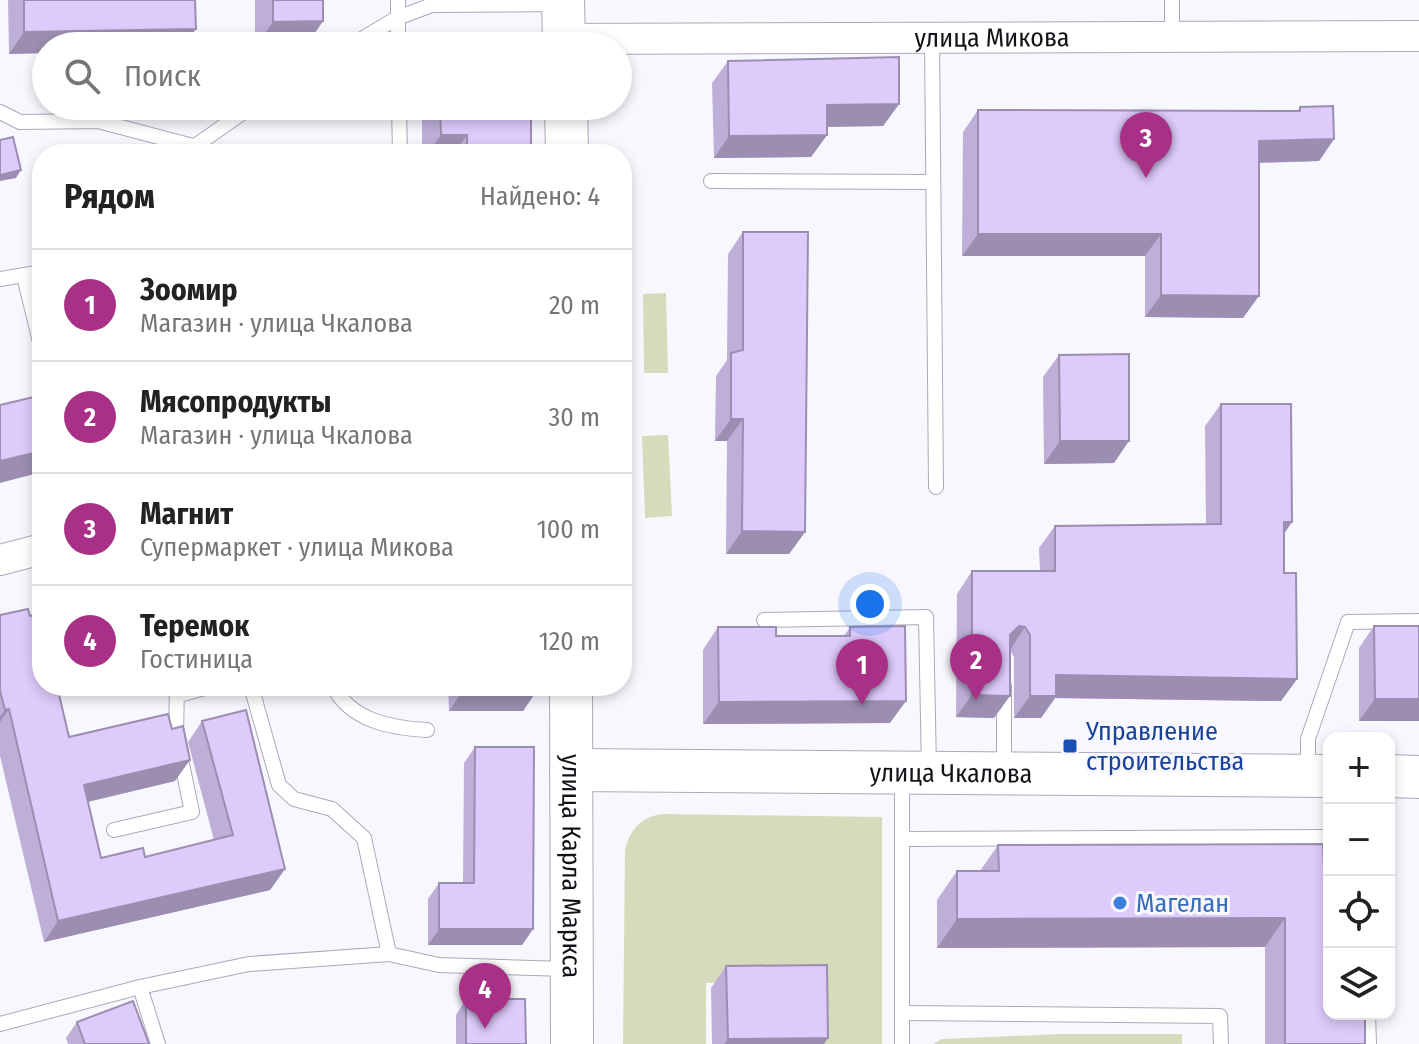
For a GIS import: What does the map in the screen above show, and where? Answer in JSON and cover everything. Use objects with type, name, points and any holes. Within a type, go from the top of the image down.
[{"type":"main road","points":[[566,120],[567,144]]},
{"type":"main road","name":"улица Карла Маркса","points":[[571,696],[572,1044]]},
{"type":"main road","name":"улица Чкалова","points":[[571,770],[1319,776]]},
{"type":"main road","points":[[1395,776],[1419,777]]},
{"type":"street","name":"улица Микова","points":[[564,22],[932,37],[1419,36]]},
{"type":"street","points":[[0,560],[32,552]]},
{"type":"lane","points":[[398,0],[398,32]]},
{"type":"lane","points":[[1172,0],[1172,36]]},
{"type":"lane","points":[[374,32],[397,18],[432,5],[564,22]]},
{"type":"lane","points":[[932,37],[936,487]]},
{"type":"lane","points":[[0,112],[20,122],[98,121],[170,144]]},
{"type":"lane","points":[[201,144],[233,120]]},
{"type":"lane","points":[[399,120],[400,144]]},
{"type":"lane","points":[[711,181],[932,182]]},
{"type":"lane","points":[[0,279],[32,274]]},
{"type":"lane","points":[[24,276],[32,309]]},
{"type":"lane","points":[[764,620],[926,617],[916,773],[902,839],[902,1044]]},
{"type":"lane","points":[[1319,776],[1308,739],[1348,622],[1419,621]]},
{"type":"lane","points":[[1004,673],[1004,774]]},
{"type":"lane","points":[[114,830],[192,812],[176,735],[178,696]]},
{"type":"lane","points":[[254,696],[279,785],[294,799],[332,809],[364,838],[389,954]]},
{"type":"lane","points":[[338,696],[378,724],[427,730]]},
{"type":"lane","points":[[902,839],[1323,837]]},
{"type":"lane","points":[[0,1024],[140,987],[249,964],[389,954],[439,965],[572,969]]},
{"type":"lane","points":[[140,987],[158,1044]]},
{"type":"lane","points":[[902,1013],[1220,1016],[1221,1044]]},
{"type":"lane","points":[[1368,1020],[1369,1044]]},
{"type":"green space","points":[[666,293],[668,373],[644,373],[643,294]]},
{"type":"green space","points":[[668,435],[672,516],[645,518],[642,436]]},
{"type":"green space","points":[[661,814],[882,817],[882,1044],[818,1044],[816,982],[706,983],[706,1044],[623,1044],[625,850],[637,826],[647,818]]},
{"type":"green space","points":[[1062,1034],[1182,1034],[1182,1044],[933,1044],[942,1039]]},
{"type":"building","points":[[24,0],[195,0],[196,29],[24,32]]},
{"type":"building","points":[[273,0],[323,0],[323,21],[273,22]]},
{"type":"building","points":[[899,57],[899,104],[827,105],[827,135],[729,136],[728,61]]},
{"type":"building","points":[[1333,106],[1334,139],[1259,141],[1259,296],[1161,295],[1161,234],[978,234],[978,110],[1300,111],[1300,107]]},
{"type":"building","points":[[440,120],[531,120],[531,144],[467,144],[467,135],[441,135]]},
{"type":"building","points":[[13,137],[21,170],[0,175],[0,140]]},
{"type":"building","points":[[743,232],[808,232],[805,532],[742,531],[743,419],[731,419],[731,353],[743,350]]},
{"type":"building","points":[[1129,354],[1129,441],[1060,441],[1059,355]]},
{"type":"building","points":[[32,397],[32,453],[0,461],[0,405]]},
{"type":"building","points":[[1221,404],[1291,404],[1292,522],[1284,522],[1284,573],[1296,573],[1297,679],[1056,675],[1056,696],[1030,696],[1030,635],[1025,627],[1019,626],[1010,635],[1010,696],[972,695],[972,571],[1055,571],[1055,526],[1221,524]]},
{"type":"building","points":[[28,609],[32,616],[32,696],[59,696],[69,737],[168,714],[172,729],[183,726],[190,760],[84,785],[101,858],[143,848],[145,857],[233,835],[202,721],[246,710],[285,869],[58,921],[9,709],[5,710],[0,691],[0,615]]},
{"type":"building","points":[[905,626],[906,701],[719,702],[718,627],[776,627],[776,636],[850,636],[850,627]]},
{"type":"building","points":[[1374,626],[1419,626],[1419,699],[1375,699]]},
{"type":"building","points":[[475,747],[534,747],[533,929],[439,929],[439,883],[474,883]]},
{"type":"building","points":[[1323,844],[1323,1020],[1365,1020],[1365,1044],[1285,1044],[1285,918],[957,919],[957,871],[999,871],[998,845]]},
{"type":"building","points":[[827,965],[828,1038],[728,1039],[726,966]]},
{"type":"building","points":[[466,999],[525,999],[526,1044],[466,1044]]},
{"type":"building","points":[[133,1001],[149,1044],[85,1044],[77,1022]]},
{"type":"place","name":"Магнит","points":[[1146,178]]},
{"type":"place","name":"Мясопродукты","points":[[976,700]]},
{"type":"place","name":"Зоомир","points":[[862,705]]},
{"type":"place","name":"Управление строительства","points":[[1070,746]]},
{"type":"place","name":"Магелан","points":[[1120,903]]},
{"type":"place","name":"Теремок","points":[[485,1029]]}]
